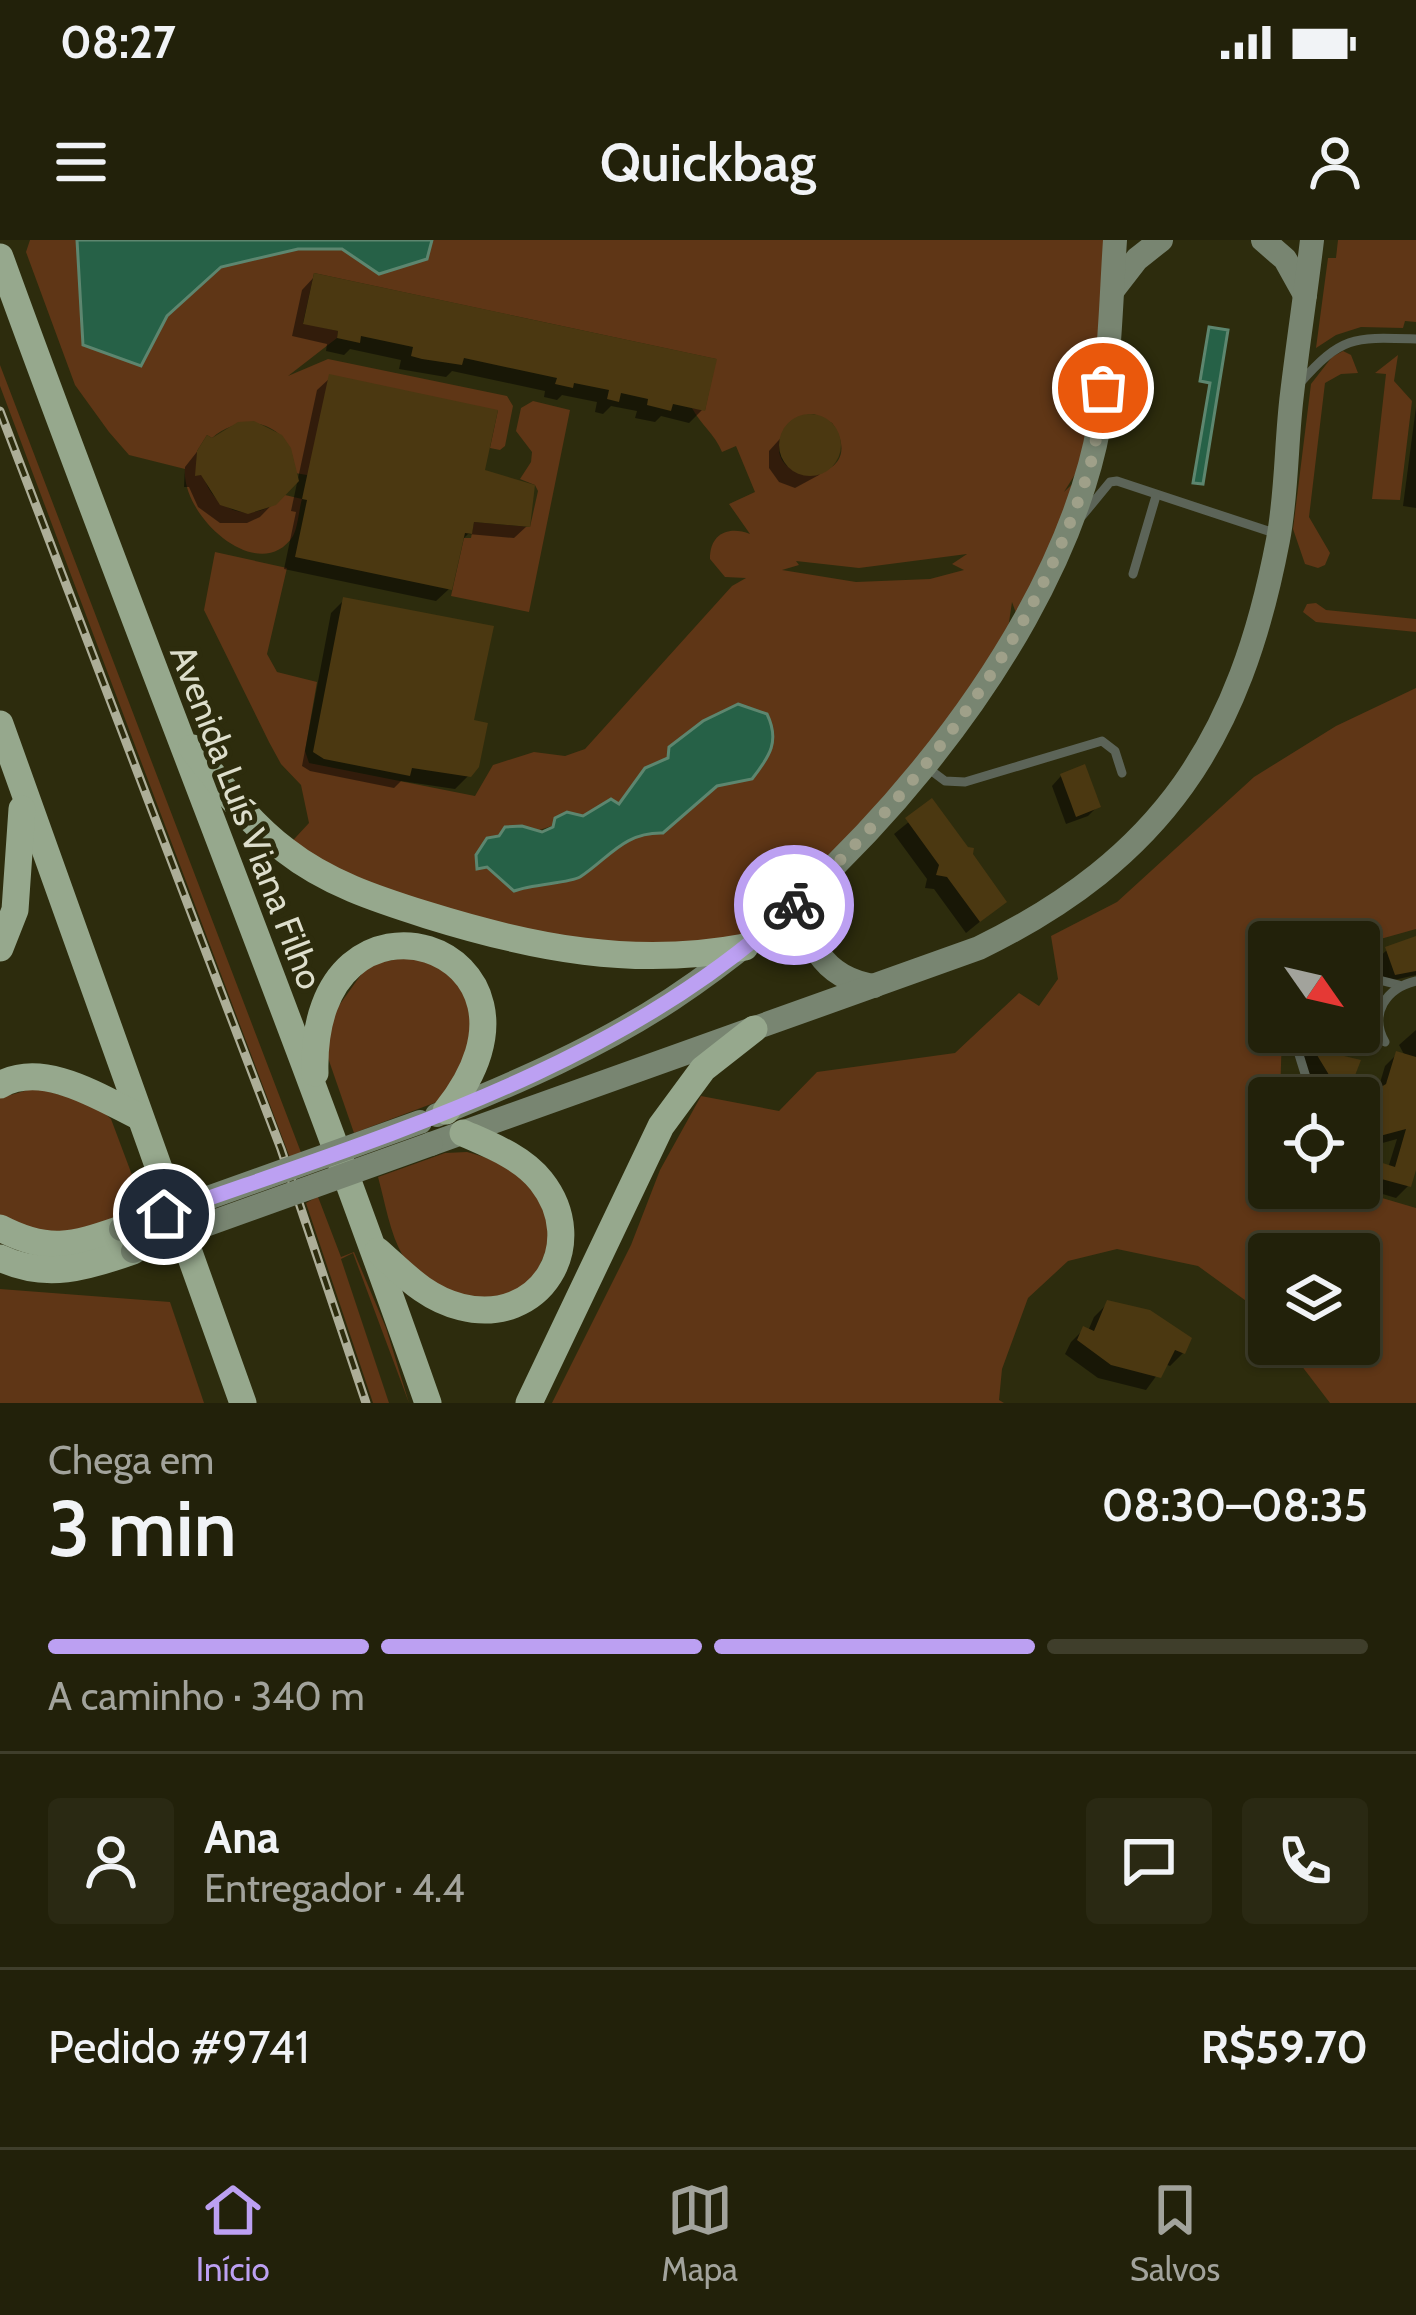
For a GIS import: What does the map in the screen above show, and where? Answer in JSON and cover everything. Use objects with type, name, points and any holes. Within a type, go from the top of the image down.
[{"type":"highway","name":"Avenida Luís Viana Filho","points":[[0,257],[428,1403]]},
{"type":"highway","points":[[0,724],[240,1398]]},
{"type":"highway","points":[[173,724],[256,825],[284,850],[337,883],[377,900],[530,944],[585,953],[669,957],[745,947]]},
{"type":"highway","points":[[0,948],[15,910],[23,793]]},
{"type":"highway","points":[[315,1095],[318,1018],[342,973],[379,949],[398,944],[442,953],[471,979],[484,1018],[477,1060],[440,1128],[507,1154],[544,1184],[561,1225],[558,1261],[549,1278],[520,1303],[504,1309],[471,1309],[424,1292],[373,1246]]},
{"type":"highway","points":[[529,1403],[661,1126],[703,1069],[754,1029]]},
{"type":"highway","points":[[0,1085],[30,1077],[52,1080],[140,1117]]},
{"type":"highway","points":[[0,1228],[45,1246],[127,1240]]},
{"type":"highway","points":[[0,1258],[27,1268],[82,1268],[127,1240]]},
{"type":"main road","points":[[440,1128],[606,1039],[745,947],[810,890],[923,765],[1005,649],[1062,541],[1095,442],[1115,240]]},
{"type":"main road","points":[[1111,293],[1137,259],[1161,240]]},
{"type":"main road","points":[[1263,240],[1285,259],[1306,298]]},
{"type":"main road","points":[[127,1240],[440,1128],[754,1029],[979,948],[1030,923],[1120,859],[1160,818],[1198,762],[1238,685],[1256,636],[1280,536],[1292,391],[1312,240]]},
{"type":"main road","points":[[810,890],[806,923],[818,955],[842,977],[874,986]]},
{"type":"lane","points":[[1292,391],[1321,359],[1348,340],[1416,339]]},
{"type":"lane","points":[[1062,541],[1110,482],[1117,481],[1238,518],[1280,536]]},
{"type":"lane","points":[[1133,574],[1156,496]]},
{"type":"lane","points":[[923,765],[945,781],[965,782],[1102,741],[1115,751],[1122,772]]},
{"type":"lane","points":[[1380,980],[1399,985],[1416,981]]},
{"type":"lane","points":[[1385,1042],[1376,1027],[1377,1013],[1399,985]]},
{"type":"shaded area","points":[[30,240],[77,240],[83,344],[140,365],[167,316],[221,267],[298,249],[342,249],[379,274],[427,259],[432,240],[1115,240],[1084,460],[1064,492],[1089,468],[1020,624],[1012,602],[1005,649],[923,765],[745,947],[530,944],[284,850],[309,823],[301,785],[281,764],[204,610],[215,552],[287,568],[267,654],[277,672],[317,682],[305,751],[309,763],[475,796],[493,765],[534,752],[565,756],[585,749],[732,586],[746,578],[725,577],[710,559],[713,543],[722,534],[750,534],[729,504],[755,492],[736,446],[722,452],[692,408],[705,410],[716,359],[314,273],[303,323],[338,331],[337,338],[288,376],[328,359],[507,396],[513,406],[505,446],[500,450],[490,448],[498,410],[307,475],[295,473],[287,443],[266,426],[240,424],[212,438],[207,435],[197,451],[196,475],[203,475],[227,507],[249,512],[262,510],[285,495],[302,499],[293,536],[279,550],[262,554],[243,550],[209,525],[187,488],[185,469],[129,455],[109,432],[75,385],[26,252]],"holes":[[[814,414],[832,423],[841,444],[839,459],[828,469],[798,472],[785,464],[779,451],[783,432],[796,418]],[[967,554],[952,564],[964,570],[930,579],[856,582],[782,570],[799,565],[796,561],[859,568]],[[685,736],[752,779],[717,786],[663,833],[628,841],[575,879],[514,891],[487,867],[533,832],[583,816],[610,799],[619,804],[645,769],[668,758],[669,747]]]},
{"type":"shaded area","points":[[77,240],[432,240],[427,259],[379,274],[342,249],[298,249],[221,267],[167,316],[141,366],[83,345]]},
{"type":"shaded area","points":[[1338,240],[1416,240],[1416,322],[1405,321],[1403,328],[1361,327],[1316,348],[1328,258],[1336,258]]},
{"type":"shaded area","points":[[1209,327],[1228,330],[1203,484],[1193,483],[1210,383],[1200,381]]},
{"type":"shaded area","points":[[1343,351],[1351,355],[1358,373],[1341,374],[1325,383],[1309,517],[1330,553],[1318,568],[1305,564],[1293,529],[1311,384],[1332,357]]},
{"type":"shaded area","points":[[1398,355],[1394,381],[1412,401],[1400,500],[1372,499],[1386,374],[1375,373]]},
{"type":"shaded area","points":[[0,365],[341,1257],[354,1252],[386,1328],[409,1403],[353,1253],[341,1259],[389,1403],[373,1403],[306,1203],[317,1197],[301,1156],[290,1158],[0,386]]},
{"type":"shaded area","points":[[533,401],[570,410],[529,612],[451,596],[464,538],[471,538],[474,522],[530,527],[538,491],[520,479],[532,452],[516,431],[521,408]]},
{"type":"shaded area","points":[[1316,603],[1326,610],[1416,619],[1416,632],[1316,622],[1303,612],[1307,604]]},
{"type":"shaded area","points":[[1416,688],[1416,929],[1380,939],[1380,921],[1248,921],[1248,1053],[1281,1053],[1281,1077],[1248,1077],[1248,1209],[1380,1209],[1380,1197],[1416,1208],[1416,1403],[1330,1403],[1301,1365],[1380,1365],[1380,1233],[1248,1233],[1248,1302],[1198,1266],[1117,1249],[1068,1261],[1028,1298],[1002,1369],[999,1400],[1004,1403],[552,1403],[631,1245],[660,1170],[701,1096],[779,1111],[817,1072],[955,1053],[1019,993],[1039,1006],[1058,979],[1051,936],[1117,902],[1254,777],[1336,726]]},
{"type":"shaded area","points":[[738,704],[767,714],[773,732],[768,755],[752,779],[717,786],[663,833],[628,841],[575,879],[514,891],[487,867],[477,869],[476,855],[487,838],[499,836],[505,827],[542,832],[567,812],[583,816],[611,799],[619,804],[645,768],[668,758],[669,747],[703,721]]},
{"type":"shaded area","points":[[417,955],[456,976],[470,1004],[473,1039],[442,1100],[354,1133],[326,1052],[330,1018],[368,965]]},
{"type":"shaded area","points":[[35,1088],[94,1104],[111,1119],[138,1191],[131,1195],[139,1212],[52,1238],[0,1217],[0,1098]]},
{"type":"shaded area","points":[[467,1152],[521,1177],[544,1204],[549,1220],[549,1239],[532,1283],[504,1298],[460,1299],[444,1294],[418,1274],[395,1238],[378,1177],[445,1153]]},
{"type":"shaded area","points":[[0,1289],[170,1302],[204,1403],[0,1403]]},
{"type":"building","points":[[314,273],[717,359],[705,411],[673,404],[671,411],[621,393],[619,402],[607,399],[609,390],[555,384],[557,378],[464,358],[462,365],[422,359],[411,356],[413,347],[361,336],[360,343],[337,338],[338,331],[303,324]]},
{"type":"building","points":[[329,374],[498,410],[485,470],[535,485],[530,527],[474,522],[472,534],[465,533],[452,590],[295,557],[307,500],[302,499]]},
{"type":"building","points":[[810,414],[832,423],[841,445],[832,467],[810,476],[788,467],[779,445],[788,423]]},
{"type":"building","points":[[254,421],[282,435],[291,448],[299,481],[276,505],[248,514],[220,505],[201,475],[195,476],[197,451],[207,435],[212,438],[238,422]]},
{"type":"building","points":[[343,597],[494,626],[474,720],[488,723],[479,767],[471,777],[412,768],[410,776],[324,759],[313,752]]},
{"type":"building","points":[[1085,764],[1101,807],[1076,817],[1060,774]]},
{"type":"building","points":[[932,798],[968,847],[974,848],[973,854],[1007,902],[980,922],[947,877],[936,875],[939,865],[905,818]]},
{"type":"building","points":[[1416,936],[1416,971],[1395,975],[1385,947]]},
{"type":"building","points":[[1396,1051],[1416,1057],[1416,1170],[1411,1187],[1380,1179],[1380,1162],[1395,1167],[1406,1129],[1380,1136],[1380,1088],[1386,1084]]},
{"type":"building","points":[[1316,1053],[1342,1053],[1361,1060],[1354,1077],[1330,1077]]},
{"type":"building","points":[[1107,1300],[1150,1310],[1192,1338],[1185,1354],[1175,1350],[1161,1378],[1111,1365],[1077,1340],[1083,1326],[1094,1331]]},
{"type":"railway","points":[[0,411],[281,1149],[366,1403]]},
{"type":"way so far","points":[[794,905],[899,795],[1005,649],[1062,541],[1090,468],[1103,388]]},
{"type":"route","points":[[164,1214],[420,1122],[606,1039],[745,947],[794,905]]}]
